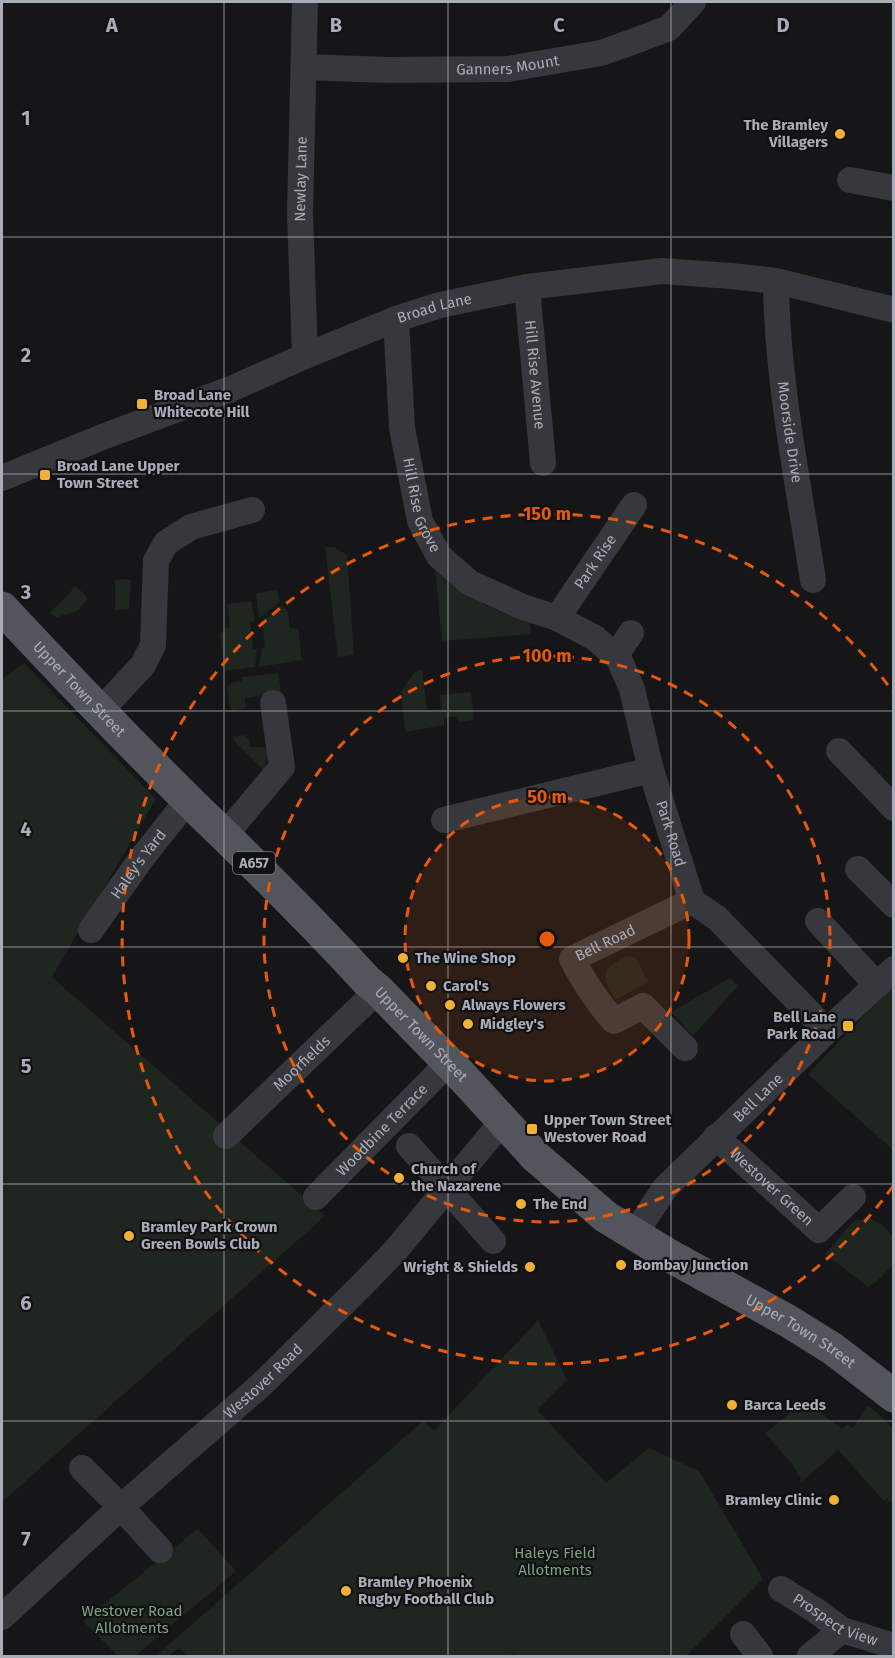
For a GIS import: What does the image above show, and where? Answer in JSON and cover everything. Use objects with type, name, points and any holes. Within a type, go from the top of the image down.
[{"type":"main road","name":"Upper Town Street","points":[[2,608],[100,711],[378,990],[536,1157],[588,1203],[634,1235],[788,1321],[833,1349],[894,1396]]},
{"type":"street","name":"Newlay Lane","points":[[305,2],[300,213],[305,356]]},
{"type":"street","name":"Ganners Mount","points":[[304,67],[387,70],[508,69],[601,53],[660,32],[669,28],[693,2]]},
{"type":"street","points":[[850,180],[894,188]]},
{"type":"street","name":"Broad Lane","points":[[2,478],[105,436],[231,389],[396,319],[440,305],[527,287],[662,272],[731,276],[776,281],[894,310]]},
{"type":"street","name":"Moorside Drive","points":[[776,281],[776,325],[785,400],[813,580]]},
{"type":"street","name":"Hill Rise Avenue","points":[[527,287],[543,463]]},
{"type":"street","name":"Hill Rise Grove","points":[[396,319],[402,428],[420,521],[439,556],[470,583],[523,607],[557,618]]},
{"type":"street","name":"Park Rise","points":[[557,618],[634,505]]},
{"type":"street","points":[[100,711],[143,664],[153,645],[156,561],[166,543],[191,527],[252,510]]},
{"type":"street","name":"Park Road","points":[[557,618],[595,638],[619,659],[632,689],[651,770],[692,901]]},
{"type":"street","points":[[616,655],[631,633]]},
{"type":"street","points":[[224,836],[282,767],[273,703]]},
{"type":"street","points":[[839,751],[894,808]]},
{"type":"street","points":[[444,820],[651,770]]},
{"type":"street","name":"Haley's Yard","points":[[91,930],[141,859],[188,800]]},
{"type":"street","points":[[858,869],[894,905]]},
{"type":"street","points":[[692,901],[717,918],[827,1031]]},
{"type":"street","name":"Bell Road","points":[[685,1048],[643,1006],[615,1021],[600,1006],[572,959],[692,901]]},
{"type":"street","points":[[818,921],[885,977]]},
{"type":"street","name":"Bell Lane","points":[[634,1235],[664,1188],[885,977]]},
{"type":"street","name":"Moorfields","points":[[226,1136],[378,990]]},
{"type":"street","name":"Woodbine Terrace","points":[[316,1197],[448,1063]]},
{"type":"street","name":"Westover Road","points":[[2,1617],[121,1507],[269,1377],[363,1284],[395,1251],[502,1122]]},
{"type":"street","name":"Westover Green","points":[[716,1137],[819,1230],[853,1197]]},
{"type":"street","points":[[410,1146],[493,1240]]},
{"type":"street","points":[[82,1468],[160,1550]]},
{"type":"street","name":"Prospect View","points":[[781,1589],[842,1630],[894,1646]]},
{"type":"street","points":[[810,1656],[842,1630]]},
{"type":"street","points":[[743,1635],[760,1656]]},
{"type":"green space","points":[[325,547],[334,547],[347,555],[354,655],[338,657]]},
{"type":"green space","points":[[435,568],[481,602],[498,611],[530,622],[531,634],[442,641]]},
{"type":"green space","points":[[115,580],[131,580],[129,609],[115,610]]},
{"type":"green space","points":[[74,586],[85,594],[87,599],[81,607],[58,618],[49,613],[70,593]]},
{"type":"green space","points":[[277,590],[279,602],[259,619],[256,593]]},
{"type":"green space","points":[[251,601],[254,615],[254,621],[250,623],[253,649],[257,649],[255,667],[225,671],[220,633],[230,627],[227,604]]},
{"type":"green space","points":[[282,605],[288,612],[290,628],[298,629],[302,660],[259,667],[262,648],[265,647],[262,622]]},
{"type":"green space","points":[[24,663],[156,799],[52,977],[325,1216],[2,1502],[2,679]]},
{"type":"green space","points":[[422,669],[427,710],[442,709],[440,695],[471,692],[474,720],[458,722],[458,716],[444,718],[444,725],[405,732],[401,692],[414,673]]},
{"type":"green space","points":[[278,673],[281,692],[245,698],[245,708],[233,711],[230,709],[227,688],[231,683],[242,681],[242,677]]},
{"type":"green space","points":[[244,735],[248,738],[250,747],[264,747],[268,752],[264,771],[234,741],[233,737]]},
{"type":"green space","points":[[627,956],[635,957],[648,982],[615,1000],[607,984],[607,969]]},
{"type":"green space","points":[[730,978],[738,986],[693,1036],[671,1012]]},
{"type":"green space","points":[[893,986],[893,1150],[808,1074]]},
{"type":"green space","points":[[869,1218],[882,1225],[893,1236],[894,1264],[868,1287],[825,1254],[854,1221]]},
{"type":"green space","name":"Haleys Field Allotments","points":[[538,1320],[567,1380],[537,1410],[606,1483],[649,1448],[699,1471],[763,1579],[686,1656],[517,1656],[510,1650],[515,1656],[187,1656],[179,1648],[168,1656],[156,1656],[423,1421],[434,1431]]},
{"type":"green space","points":[[821,1401],[827,1405],[821,1413],[842,1429],[847,1424],[853,1428],[868,1405],[893,1428],[894,1501],[891,1503],[887,1498],[884,1501],[838,1450],[802,1482],[793,1465],[765,1433],[804,1402]]},
{"type":"green space","name":"Westover Road Allotments","points":[[198,1529],[236,1571],[135,1656],[118,1656],[83,1621]]},
{"type":"place","name":"The Bramley Villagers","points":[[840,134]]},
{"type":"place","name":"Broad Lane Whitecote Hill","points":[[142,404]]},
{"type":"place","name":"Broad Lane Upper Town Street","points":[[45,475]]},
{"type":"place","name":"The Wine Shop","points":[[403,958]]},
{"type":"place","name":"Carol's","points":[[431,986]]},
{"type":"place","name":"Always Flowers","points":[[450,1005]]},
{"type":"place","name":"Midgley's","points":[[468,1024]]},
{"type":"place","name":"Bell Lane Park Road","points":[[848,1026]]},
{"type":"place","name":"Upper Town Street Westover Road","points":[[532,1129]]},
{"type":"place","name":"Church of the Nazarene","points":[[399,1178]]},
{"type":"place","name":"The End","points":[[521,1204]]},
{"type":"place","name":"Bramley Park Crown Green Bowls Club","points":[[129,1236]]},
{"type":"place","name":"Bombay Junction","points":[[621,1265]]},
{"type":"place","name":"Wright & Shields","points":[[530,1267]]},
{"type":"place","name":"Barca Leeds","points":[[732,1405]]},
{"type":"place","name":"Bramley Clinic","points":[[834,1500]]},
{"type":"place","name":"Bramley Phoenix Rugby Football Club","points":[[346,1591]]}]
